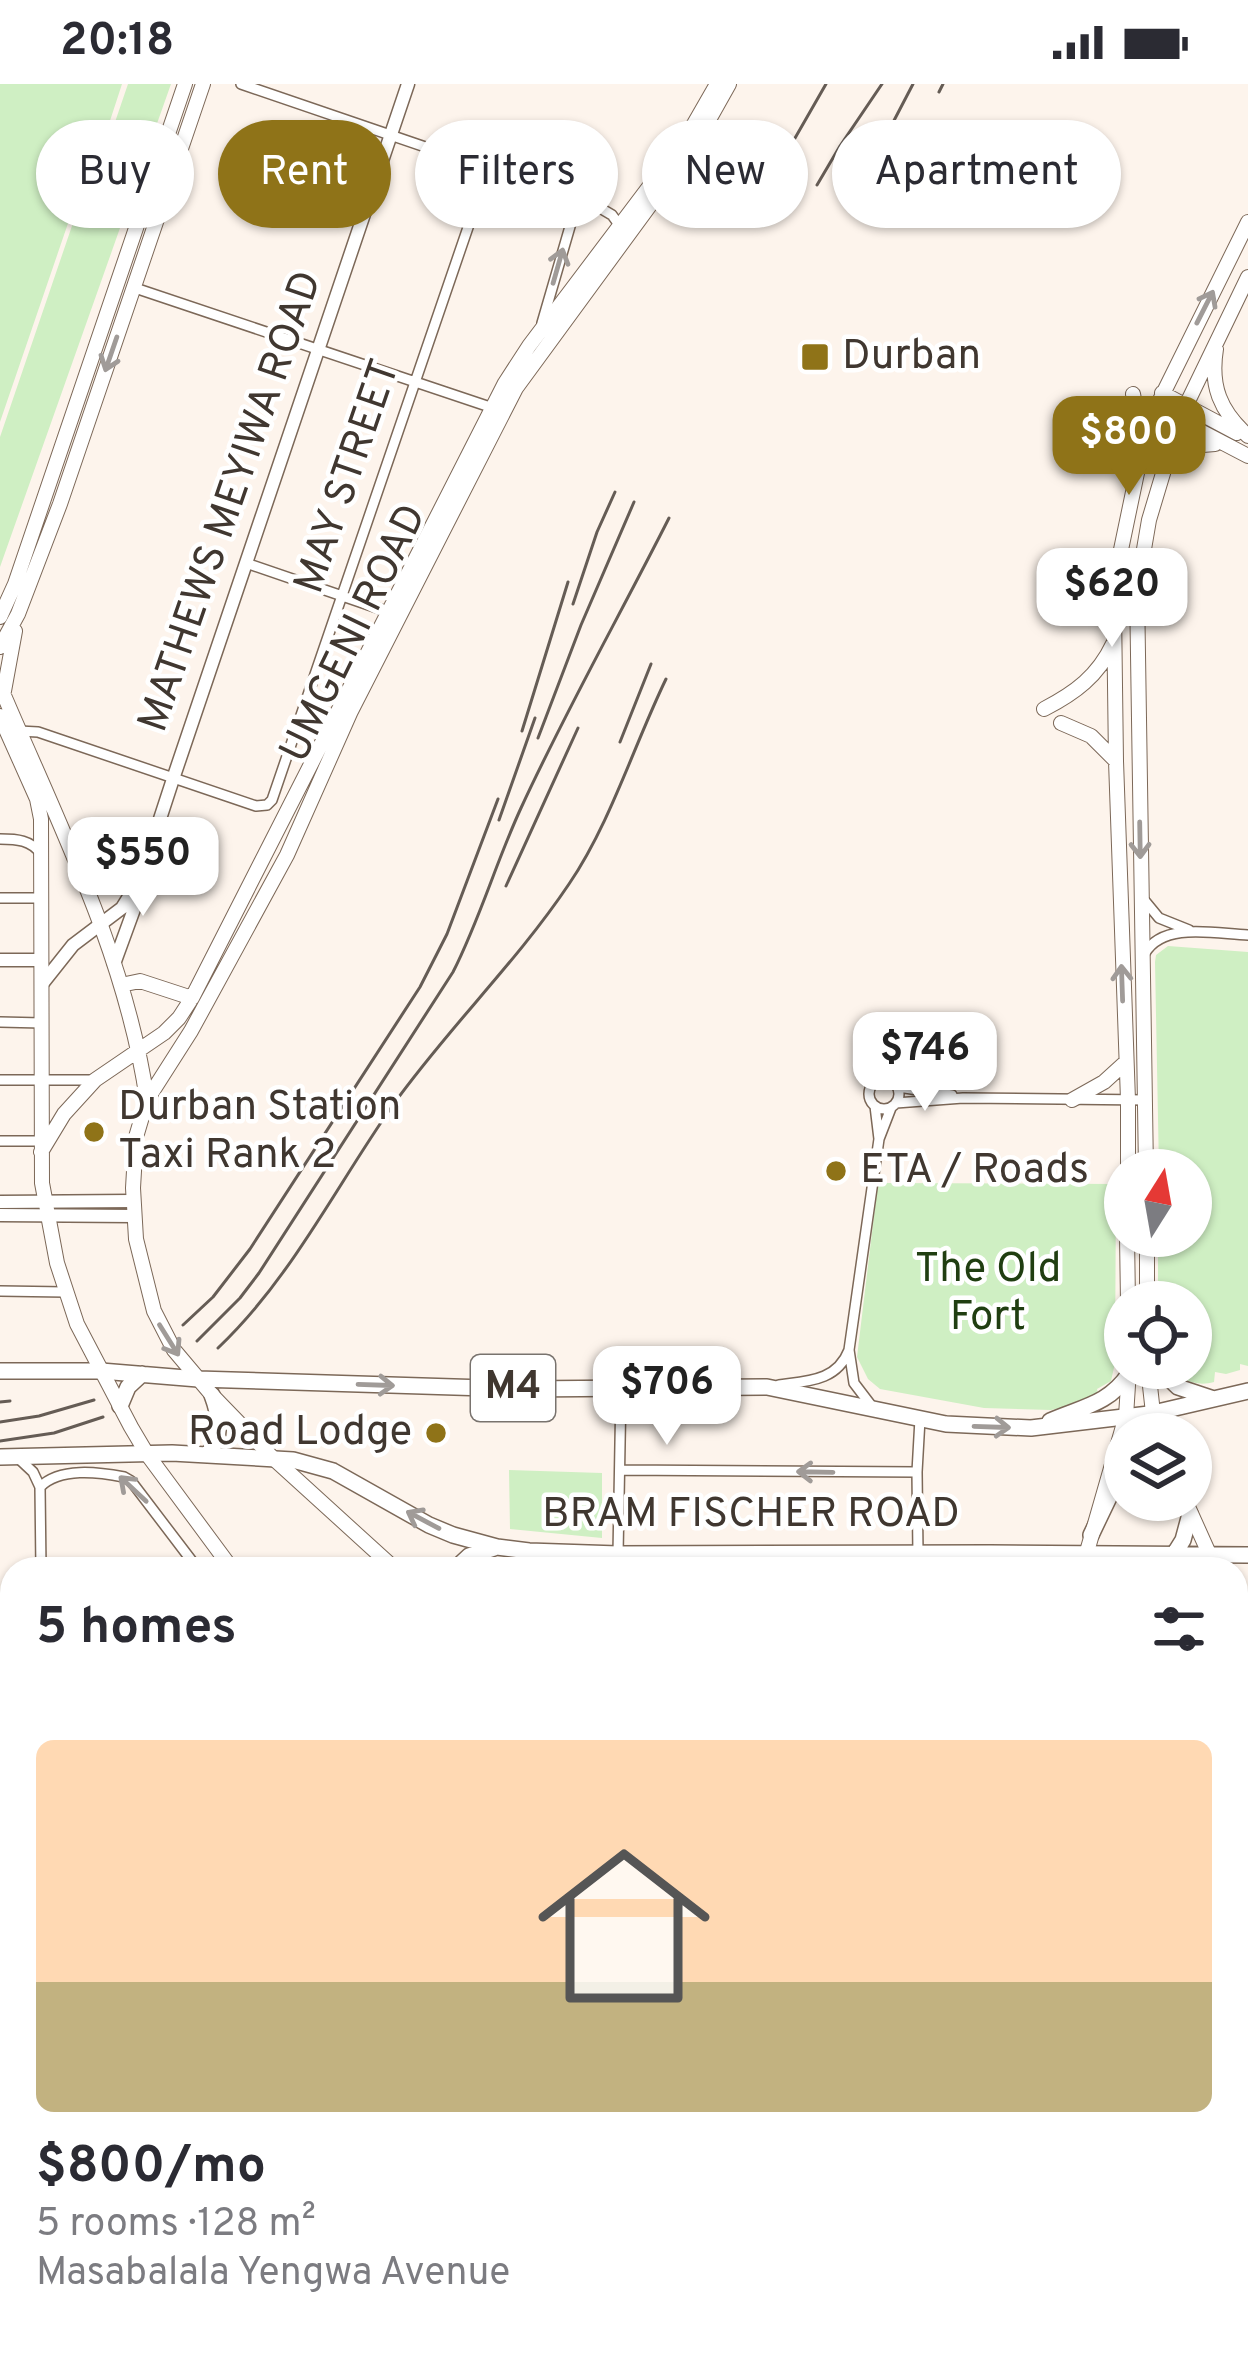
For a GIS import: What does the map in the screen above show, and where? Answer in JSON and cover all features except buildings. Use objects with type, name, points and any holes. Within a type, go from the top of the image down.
[{"type":"main road","points":[[0,616],[15,584],[184,84]]},
{"type":"main road","points":[[0,647],[18,614],[60,504],[203,84]]},
{"type":"main road","name":"UMGENI ROAD","points":[[394,614],[516,363],[686,138],[717,84]]},
{"type":"main road","name":"UMGENI ROAD","points":[[41,1147],[95,1080],[173,1024],[192,998],[524,374],[638,224],[697,140],[729,84]]},
{"type":"main road","points":[[1127,1149],[1115,761],[1118,564],[1142,447],[1162,392],[1248,222]]},
{"type":"main road","points":[[1146,1149],[1137,590],[1148,520],[1182,414],[1248,277]]},
{"type":"main road","points":[[117,281],[137,288]]},
{"type":"main road","points":[[1218,338],[1217,397],[1248,438]]},
{"type":"main road","points":[[1162,392],[1182,414],[1248,456]]},
{"type":"main road","points":[[1133,394],[1142,447]]},
{"type":"main road","points":[[1156,408],[1248,438]]},
{"type":"main road","points":[[1164,466],[1201,443],[1248,456]]},
{"type":"main road","points":[[44,499],[60,504]]},
{"type":"main road","points":[[18,614],[2,690],[114,964],[147,1100]]},
{"type":"main road","points":[[1045,709],[1088,680],[1115,639]]},
{"type":"main road","name":"UMGENI ROAD","points":[[198,1379],[174,1350],[154,1311],[142,1267],[133,1209],[136,1137],[147,1100],[191,1031],[287,854],[345,708]]},
{"type":"main road","points":[[0,716],[37,799],[41,827],[41,1147],[45,1209],[65,1292],[147,1454],[223,1557]]},
{"type":"main road","points":[[1061,723],[1085,731],[1115,761]]},
{"type":"main road","points":[[272,846],[287,854]]},
{"type":"main road","points":[[121,985],[140,981],[192,998]]},
{"type":"main road","points":[[1072,1100],[1126,1062]]},
{"type":"main road","points":[[0,1371],[101,1371],[198,1379],[273,1458],[382,1557]]},
{"type":"main road","points":[[120,1406],[128,1387],[142,1374]]},
{"type":"main road","name":"M4","points":[[198,1379],[520,1389],[767,1387],[975,1426],[1037,1428],[1104,1419]]},
{"type":"main road","points":[[1037,1428],[1120,1389]]},
{"type":"main road","points":[[1150,1389],[1153,1413]]},
{"type":"main road","points":[[1184,1389],[1214,1399]]},
{"type":"main road","name":"M4","points":[[1153,1413],[1248,1391]]},
{"type":"main road","points":[[8,1457],[207,1455],[219,1426],[212,1395]]},
{"type":"main road","name":"BRAM FISCHER ROAD","points":[[207,1455],[273,1458],[333,1471],[438,1529],[497,1547],[618,1554],[990,1553],[1037,1557]]},
{"type":"main road","points":[[1085,1557],[1104,1491]]},
{"type":"main road","points":[[1091,1535],[1104,1508]]},
{"type":"main road","points":[[1173,1556],[1183,1540],[1186,1521]]},
{"type":"main road","points":[[1194,1521],[1211,1557]]},
{"type":"main road","points":[[468,1557],[497,1547]]},
{"type":"main road","points":[[990,1553],[997,1557]]},
{"type":"main road","name":"BRAM FISCHER ROAD","points":[[1155,1557],[1180,1557]]},
{"type":"street","points":[[241,84],[345,120]]},
{"type":"street","name":"MATHEWS MEYIWA ROAD","points":[[391,136],[408,84]]},
{"type":"street","points":[[391,136],[415,144]]},
{"type":"street","name":"MATHEWS MEYIWA ROAD","points":[[114,964],[360,228]]},
{"type":"street","name":"MAY STREET","points":[[173,779],[256,806],[267,805],[274,796],[468,228]]},
{"type":"street","points":[[538,334],[569,228]]},
{"type":"street","points":[[137,288],[493,408]]},
{"type":"street","points":[[246,563],[394,614]]},
{"type":"street","points":[[19,730],[38,732],[173,779]]},
{"type":"street","points":[[0,839],[24,841],[41,854]]},
{"type":"street","name":"MATHEWS MEYIWA ROAD","points":[[42,984],[73,945],[122,908],[142,874]]},
{"type":"street","points":[[1142,896],[1159,918],[1195,932]]},
{"type":"street","points":[[0,898],[41,898]]},
{"type":"street","points":[[1143,958],[1159,938],[1195,932],[1248,935]]},
{"type":"street","points":[[0,960],[41,960]]},
{"type":"street","points":[[0,1022],[42,1023]]},
{"type":"street","points":[[0,1079],[95,1080]]},
{"type":"street","points":[[879,1139],[869,1094],[875,1082],[886,1079],[898,1087],[963,1098]]},
{"type":"street","points":[[878,1410],[854,1383],[849,1350],[879,1139],[899,1095],[898,1087]]},
{"type":"street","points":[[875,1106],[963,1098],[1146,1100]]},
{"type":"street","points":[[0,1141],[41,1147]]},
{"type":"street","points":[[0,1202],[45,1209]]},
{"type":"street","points":[[0,1215],[45,1209],[133,1209]]},
{"type":"street","points":[[0,1291],[65,1292]]},
{"type":"street","points":[[767,1387],[827,1376],[849,1350]]},
{"type":"street","points":[[618,1554],[621,1389]]},
{"type":"street","points":[[918,1554],[920,1419]]},
{"type":"street","points":[[8,1457],[33,1472],[40,1487],[41,1557]]},
{"type":"street","points":[[620,1470],[916,1472]]},
{"type":"street","points":[[40,1487],[64,1474],[124,1477],[189,1557]]},
{"type":"green space","points":[[0,84],[122,84],[110,120],[36,120],[36,228],[66,228],[0,422]]},
{"type":"green space","points":[[128,84],[171,84],[158,120],[116,120]]},
{"type":"green space","points":[[71,228],[120,228],[0,567],[0,437]]},
{"type":"green space","points":[[1168,946],[1248,952],[1248,1366],[1240,1364],[1240,1370],[1226,1374],[1215,1372],[1212,1382],[1212,1281],[1158,1281],[1158,1257],[1212,1257],[1212,1149],[1159,1149],[1156,955]]},
{"type":"green space","name":"The Old Fort","points":[[878,1183],[1104,1184],[1104,1257],[1116,1257],[1115,1281],[1104,1281],[1104,1385],[1097,1389],[1099,1399],[1051,1410],[984,1408],[880,1389],[868,1379],[857,1357]]},
{"type":"green space","points":[[509,1470],[602,1473],[602,1538],[510,1529]]},
{"type":"railway","points":[[805,120],[826,84]]},
{"type":"railway","points":[[817,185],[882,84]]},
{"type":"railway","points":[[894,120],[913,84]]},
{"type":"railway","points":[[939,92],[943,84]]},
{"type":"railway","points":[[573,604],[615,492]]},
{"type":"railway","points":[[538,738],[634,502]]},
{"type":"railway","points":[[197,1341],[259,1273],[453,972],[538,771],[669,518]]},
{"type":"railway","points":[[522,731],[568,582]]},
{"type":"railway","points":[[620,742],[651,664]]},
{"type":"railway","points":[[218,1348],[290,1262],[414,1077],[569,884],[609,810],[666,679]]},
{"type":"railway","points":[[499,820],[535,718]]},
{"type":"railway","points":[[506,886],[578,728]]},
{"type":"railway","points":[[183,1325],[213,1297],[250,1249],[420,987],[447,934],[498,799]]},
{"type":"railway","points":[[0,1422],[94,1400]]},
{"type":"railway","points":[[0,1402],[10,1401]]},
{"type":"railway","points":[[0,1441],[54,1433],[103,1417]]},
{"type":"place","name":"Durban","points":[[815,357]]},
{"type":"place","name":"Durban Station Taxi Rank 2","points":[[94,1132]]},
{"type":"place","name":"ETA / Roads","points":[[836,1171]]},
{"type":"place","name":"Road Lodge","points":[[436,1433]]}]
